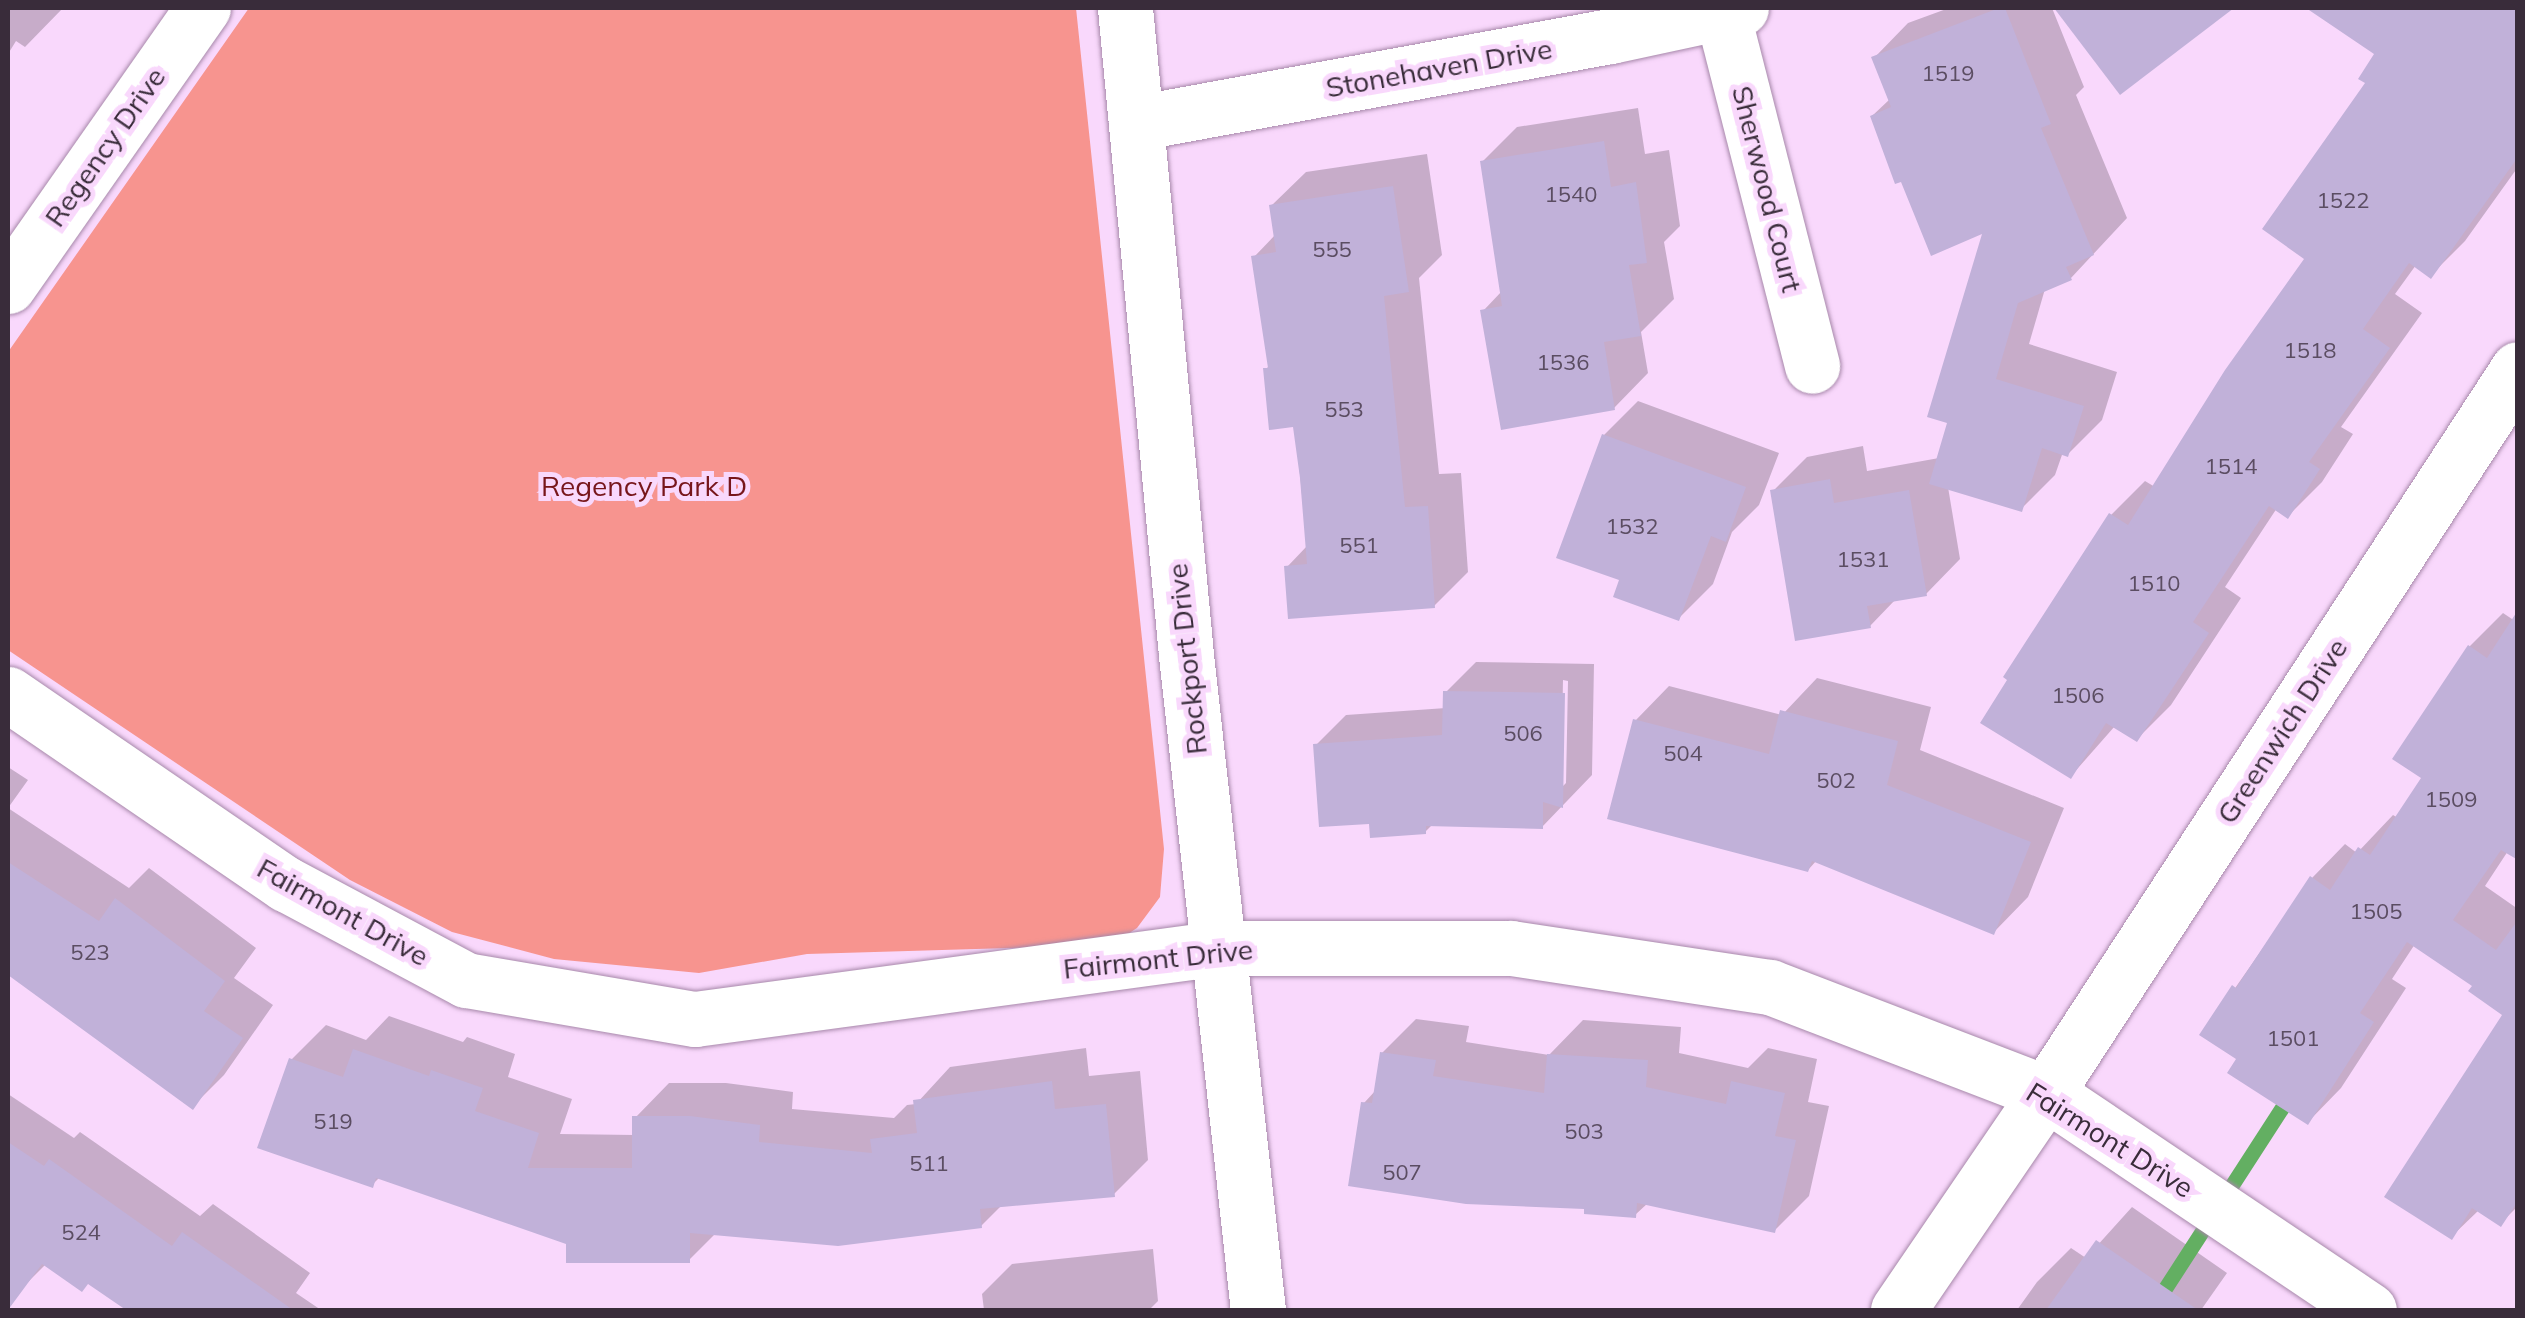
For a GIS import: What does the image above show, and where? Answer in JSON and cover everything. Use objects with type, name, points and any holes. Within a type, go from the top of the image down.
[{"type":"street","name":"Regency Drive","points":[[8,286],[203,8]]},
{"type":"street","name":"Rockport Drive","points":[[1125,8],[1186,656],[1258,1310]]},
{"type":"street","name":"Stonehaven Drive","points":[[1136,123],[1731,10]]},
{"type":"street","name":"Sherwood Court","points":[[1731,10],[1812,366]]},
{"type":"street","name":"Greenwich Drive","points":[[1898,1310],[2046,1092],[2518,369]]},
{"type":"street","name":"Fairmont Drive","points":[[8,694],[286,884],[466,980],[695,1019],[1220,948],[1511,948],[1770,986],[2046,1092],[2369,1310]]},
{"type":"green space","name":"Regency Park D","points":[[249,8],[1076,8],[1164,849],[1160,897],[1137,928],[1111,945],[807,954],[699,973],[554,959],[452,932],[350,880],[8,650],[8,352]]},
{"type":"building","points":[[2005,8],[2051,124],[2041,128],[2094,255],[2066,267],[2072,280],[2018,303],[1996,379],[2084,406],[2068,457],[2042,448],[2022,512],[1929,484],[1947,423],[1927,417],[1982,234],[1931,256],[1901,182],[1895,184],[1870,116],[1891,107],[1871,57]]},
{"type":"building","points":[[2054,8],[2234,8],[2120,95]]},
{"type":"building","points":[[2306,8],[2518,8],[2518,157],[2431,279],[2409,263],[2363,329],[2390,348],[2309,462],[2320,469],[2288,519],[2269,506],[2193,622],[2209,633],[2137,742],[2106,723],[2071,779],[1980,723],[2007,680],[2003,677],[2109,513],[2128,525],[2225,370],[2304,259],[2262,229],[2365,83],[2358,79],[2374,54]]},
{"type":"building","points":[[1604,141],[1611,187],[1636,182],[1647,263],[1629,265],[1641,336],[1604,342],[1615,410],[1501,430],[1480,310],[1502,306],[1480,161]]},
{"type":"building","points":[[1393,186],[1409,292],[1384,296],[1405,507],[1428,506],[1435,608],[1288,619],[1284,566],[1307,564],[1300,478],[1293,427],[1269,430],[1263,368],[1268,368],[1251,256],[1276,252],[1269,205]]},
{"type":"building","points":[[1602,434],[1746,487],[1726,542],[1711,536],[1679,621],[1613,597],[1619,580],[1556,558]]},
{"type":"building","points":[[1830,479],[1834,503],[1909,490],[1927,596],[1867,606],[1871,628],[1795,641],[1770,490]]},
{"type":"building","points":[[2518,610],[2518,860],[2501,850],[2453,920],[2496,950],[2518,920],[2518,1201],[2501,1227],[2472,1208],[2452,1240],[2384,1197],[2502,1015],[2468,991],[2472,986],[2407,942],[2360,1013],[2374,1022],[2308,1125],[2227,1073],[2236,1059],[2199,1035],[2232,985],[2236,988],[2310,876],[2330,890],[2358,847],[2370,855],[2421,778],[2392,759],[2468,645],[2487,658]]},
{"type":"building","points":[[1443,691],[1565,693],[1563,808],[1543,802],[1543,829],[1426,826],[1426,834],[1370,838],[1369,824],[1319,827],[1313,744],[1442,735]]},
{"type":"building","points":[[1780,710],[1898,741],[1887,785],[2031,842],[1994,935],[1812,861],[1808,872],[1607,819],[1633,719],[1769,754]]},
{"type":"building","points":[[8,862],[99,921],[115,898],[225,981],[204,1011],[243,1038],[193,1110],[8,975]]},
{"type":"building","points":[[353,1049],[429,1076],[431,1070],[483,1088],[475,1111],[539,1133],[528,1168],[632,1168],[632,1116],[690,1116],[760,1125],[759,1142],[872,1153],[870,1139],[917,1133],[913,1100],[1052,1081],[1055,1109],[1106,1104],[1115,1197],[980,1209],[982,1228],[838,1246],[690,1233],[690,1263],[566,1263],[566,1244],[376,1178],[373,1188],[257,1148],[289,1058],[343,1077]]},
{"type":"building","points":[[1380,1052],[1436,1060],[1433,1076],[1544,1093],[1547,1054],[1648,1060],[1646,1087],[1726,1104],[1731,1081],[1785,1093],[1775,1136],[1796,1140],[1775,1233],[1637,1203],[1636,1218],[1584,1214],[1584,1209],[1466,1204],[1348,1186],[1361,1102],[1372,1103]]},
{"type":"building","points":[[8,1142],[44,1166],[49,1159],[172,1246],[182,1232],[293,1310],[126,1310],[88,1284],[82,1292],[42,1264],[8,1310]]},
{"type":"building","points":[[2096,1240],[2198,1310],[2046,1310]]},
{"type":"waterway","points":[[2151,1310],[2290,1095]]}]
